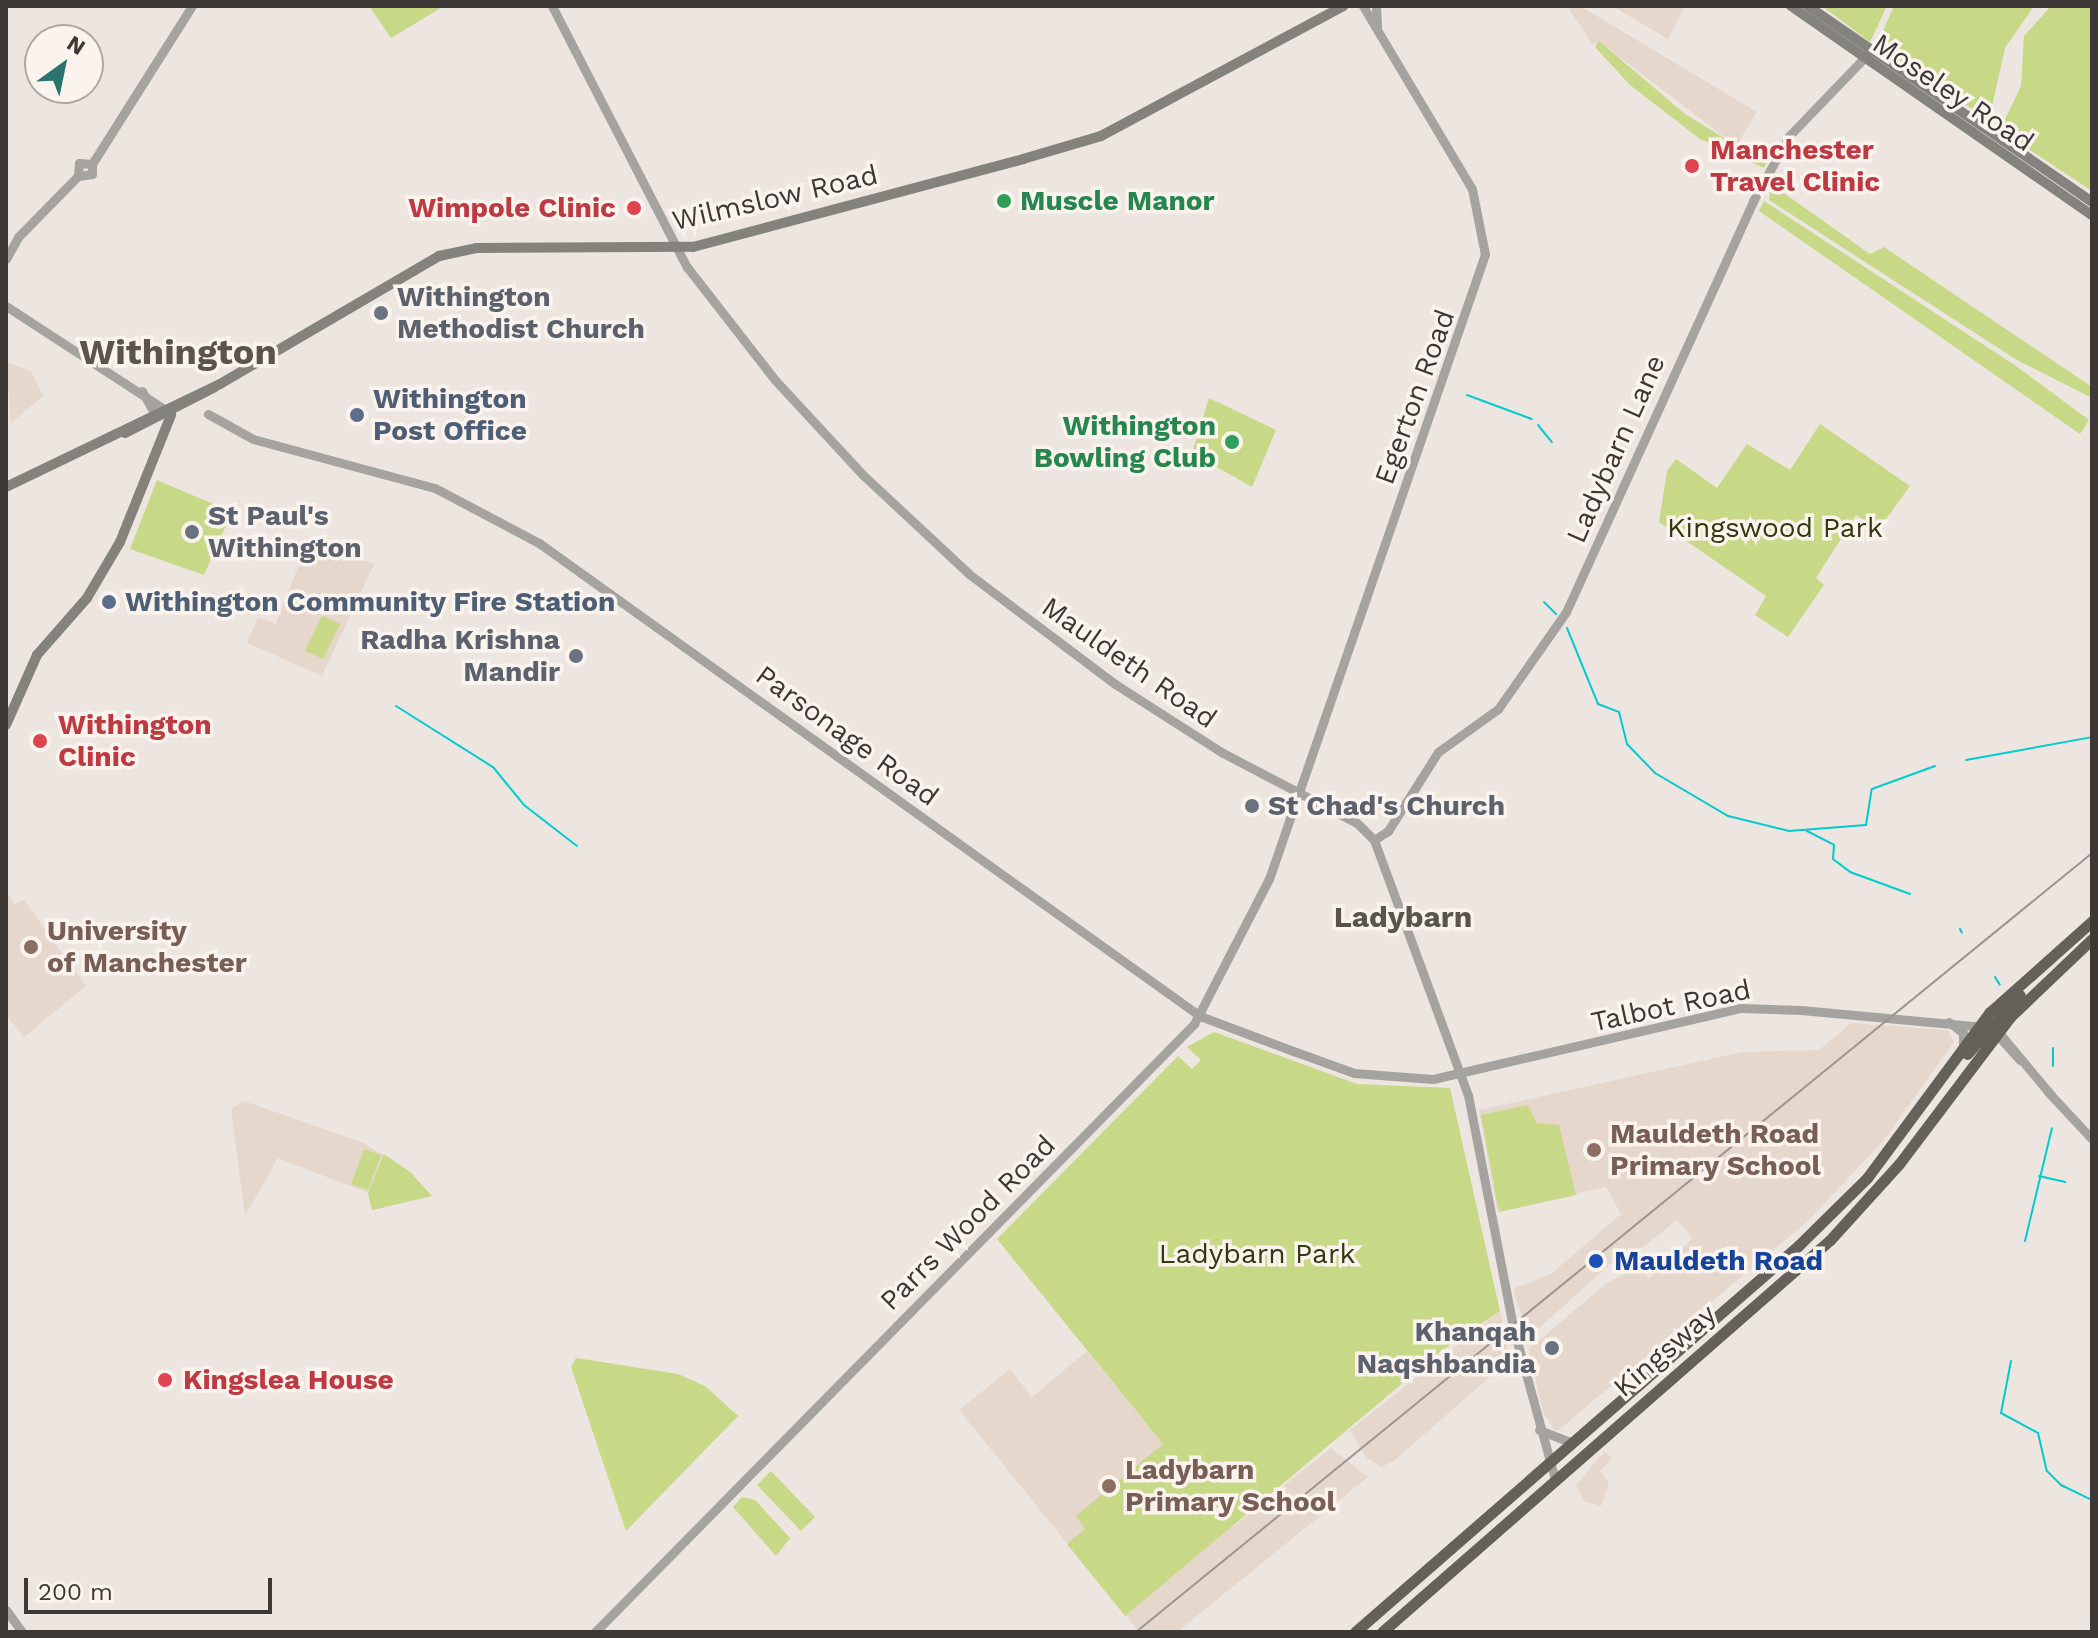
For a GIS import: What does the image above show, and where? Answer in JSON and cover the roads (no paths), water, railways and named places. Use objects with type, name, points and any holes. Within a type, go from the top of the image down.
[{"type":"highway","name":"Kingsway","points":[[1355,1632],[1798,1246],[1867,1178],[1963,1047],[1992,1029],[2092,921]]},
{"type":"highway","name":"Kingsway","points":[[1938,1083],[2049,973],[2092,939]]},
{"type":"highway","name":"Kingsway","points":[[1382,1632],[1830,1240],[1899,1164],[1985,1050],[1992,1029]]},
{"type":"main road","name":"Wilmslow Road","points":[[6,487],[215,387],[439,256],[476,248],[678,249],[1101,136],[1343,6]]},
{"type":"main road","name":"Moseley Road","points":[[1791,6],[2092,215]]},
{"type":"main road","name":"Moseley Road","points":[[1808,6],[1866,57],[2092,202]]},
{"type":"main road","points":[[6,725],[26,673],[87,598],[120,542],[162,443],[168,411]]},
{"type":"main road","points":[[156,417],[162,443]]},
{"type":"street","points":[[6,259],[18,237],[78,176],[79,163],[92,164],[192,6]]},
{"type":"street","name":"Mauldeth Road","points":[[552,6],[597,81],[678,249],[775,380],[969,574],[1140,702],[1298,795],[1357,823],[1374,840]]},
{"type":"street","name":"Egerton Road","points":[[1298,795],[1485,254],[1472,189],[1363,6]]},
{"type":"street","name":"Egerton Road","points":[[1376,6],[1377,27]]},
{"type":"street","name":"Ladybarn Lane","points":[[1374,840],[1388,831],[1438,752],[1498,709],[1566,612],[1753,201],[1789,136],[1866,57]]},
{"type":"street","points":[[6,306],[140,389],[168,411]]},
{"type":"street","points":[[140,389],[156,417]]},
{"type":"street","name":"Parsonage Road","points":[[208,414],[253,439],[435,488],[550,549],[1200,1016],[1354,1073],[1402,1080],[1460,1075]]},
{"type":"street","name":"Parrs Wood Road","points":[[595,1632],[1200,1016],[1269,879],[1298,795]]},
{"type":"street","points":[[1374,840],[1460,1075],[1512,1321]]},
{"type":"street","name":"Talbot Road","points":[[1460,1075],[1741,1008],[1942,1020],[1992,1029]]},
{"type":"street","points":[[1942,1020],[1959,1027],[1963,1047]]},
{"type":"street","points":[[1992,1029],[2092,1139]]},
{"type":"street","points":[[1992,1029],[2051,1095]]},
{"type":"street","points":[[1985,1050],[2012,1052]]},
{"type":"street","points":[[1515,1334],[1555,1479]]},
{"type":"street","points":[[1539,1430],[1571,1442]]},
{"type":"street","points":[[6,1610],[22,1632]]},
{"type":"waterway","points":[[1467,395],[1532,419]]},
{"type":"waterway","points":[[1538,425],[1552,442]]},
{"type":"waterway","points":[[1544,602],[1556,614]]},
{"type":"waterway","points":[[1567,628],[1598,704],[1619,712],[1627,744],[1655,773],[1728,816],[1789,831],[1866,825],[1872,789],[1935,766]]},
{"type":"waterway","points":[[396,706],[493,767],[524,805],[577,846]]},
{"type":"waterway","points":[[1966,760],[2092,737]]},
{"type":"waterway","points":[[1807,831],[1834,845],[1833,859],[1850,872],[1910,894]]},
{"type":"waterway","points":[[1960,929],[1962,933]]},
{"type":"waterway","points":[[1995,977],[2000,985]]},
{"type":"waterway","points":[[2053,1048],[2053,1066]]},
{"type":"waterway","points":[[2025,1241],[2052,1128]]},
{"type":"waterway","points":[[2039,1176],[2065,1182]]},
{"type":"waterway","points":[[2011,1361],[2001,1413],[2038,1433],[2047,1471],[2061,1485],[2092,1500]]},
{"type":"railway","points":[[1136,1632],[2092,853]]},
{"type":"place","name":"Manchester Travel Clinic","points":[[1692,166]]},
{"type":"place","name":"Muscle Manor","points":[[1004,201]]},
{"type":"place","name":"Wimpole Clinic","points":[[634,208]]},
{"type":"place","name":"Withington Methodist Church","points":[[381,313]]},
{"type":"place","name":"Withington Post Office","points":[[357,415]]},
{"type":"place","name":"Withington Bowling Club","points":[[1232,442]]},
{"type":"place","name":"St Paul's Withington","points":[[192,532]]},
{"type":"place","name":"Withington Community Fire Station","points":[[109,602]]},
{"type":"place","name":"Radha Krishna Mandir","points":[[576,656]]},
{"type":"place","name":"Withington Clinic","points":[[40,741]]},
{"type":"place","name":"St Chad's Church","points":[[1252,806]]},
{"type":"place","name":"University of Manchester","points":[[31,947]]},
{"type":"place","name":"Mauldeth Road Primary School","points":[[1594,1150]]},
{"type":"place","name":"Mauldeth Road","points":[[1596,1261]]},
{"type":"place","name":"Khanqah Naqshbandia","points":[[1552,1348]]},
{"type":"place","name":"Kingslea House","points":[[165,1380]]},
{"type":"place","name":"Ladybarn Primary School","points":[[1109,1486]]},
{"type":"district","name":"Withington","points":[[178,353]]},
{"type":"district","name":"Ladybarn","points":[[1403,917]]},
{"type":"park label","name":"Kingswood Park","points":[[1775,528]]},
{"type":"park label","name":"Ladybarn Park","points":[[1257,1254]]}]
